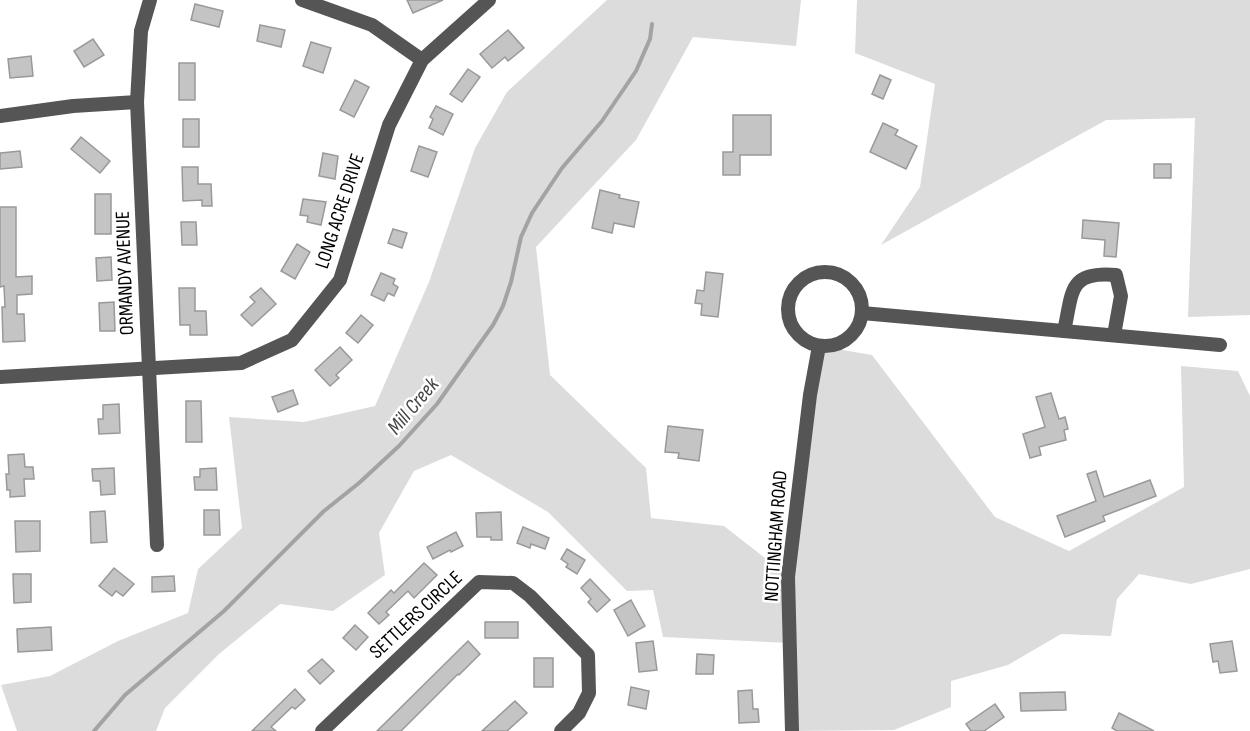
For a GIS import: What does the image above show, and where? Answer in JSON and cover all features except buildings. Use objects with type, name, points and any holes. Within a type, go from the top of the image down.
[{"type":"street","name":"ORMANDY AVENUE","points":[[150,0],[141,30],[137,102],[157,545]]},
{"type":"street","points":[[302,0],[372,25],[422,60]]},
{"type":"street","name":"LONG ACRE DRIVE","points":[[0,377],[241,363],[292,340],[340,280],[388,126],[422,60],[489,0]]},
{"type":"street","points":[[0,116],[72,106],[137,102]]},
{"type":"street","points":[[816,272],[837,274],[853,284],[860,295],[862,313],[856,330],[836,345],[819,346],[810,344],[800,337],[788,318],[789,299],[800,281],[816,272]]},
{"type":"street","points":[[1064,331],[1073,290],[1082,279],[1096,274],[1116,275],[1120,296],[1114,335]]},
{"type":"street","points":[[862,313],[1220,345]]},
{"type":"street","name":"NOTTINGHAM ROAD","points":[[792,731],[788,577],[810,395],[819,346]]},
{"type":"street","name":"SETTLERS CIRCLE","points":[[322,731],[479,582],[513,583],[531,596],[588,655],[589,693],[579,713],[561,731]]},
{"type":"shaded area","points":[[607,0],[801,0],[796,46],[693,37],[636,140],[536,247],[550,375],[646,468],[651,518],[724,526],[788,576],[819,346],[872,355],[995,517],[1069,551],[1184,487],[1181,366],[1238,371],[1250,396],[1250,569],[1191,584],[1139,574],[1117,599],[1111,636],[1061,634],[1008,665],[951,681],[951,707],[894,730],[792,731],[790,643],[663,637],[653,590],[627,591],[548,512],[451,455],[414,471],[379,533],[385,575],[333,611],[280,604],[219,654],[165,708],[156,731],[17,731],[1,685],[50,676],[118,641],[188,613],[198,569],[242,528],[229,417],[304,422],[375,406],[429,282],[475,148],[507,92]]},
{"type":"shaded area","points":[[857,0],[1250,0],[1250,315],[1188,317],[1195,118],[1106,120],[881,245],[920,187],[935,84],[855,53]]},
{"type":"waterway","name":"Mill Creek","points":[[94,731],[125,695],[224,611],[324,511],[399,446],[437,404],[493,325],[503,306],[521,237],[532,213],[562,168],[602,121],[636,71],[650,39],[652,24]]}]
